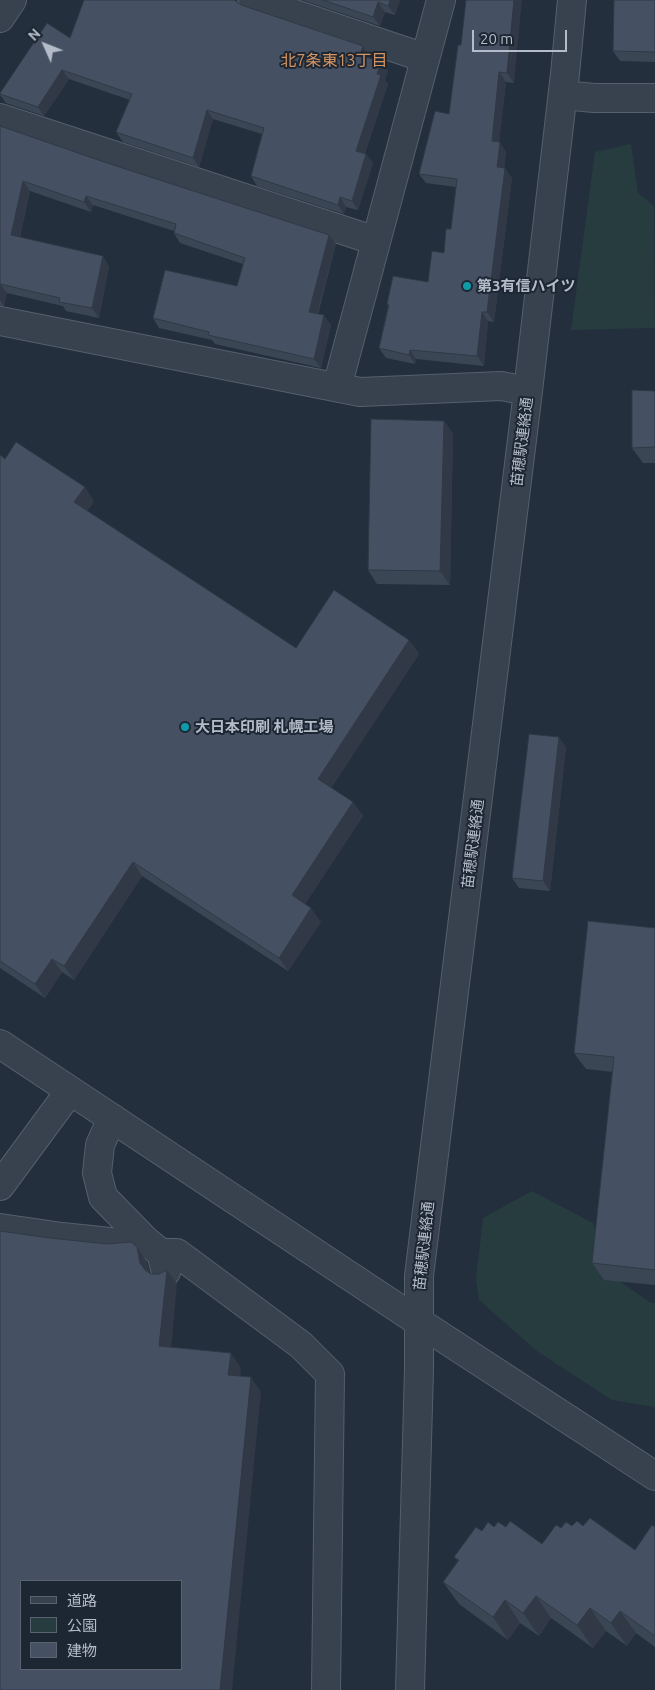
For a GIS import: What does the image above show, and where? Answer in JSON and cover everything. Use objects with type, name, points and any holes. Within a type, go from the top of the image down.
[{"type":"street","points":[[0,18],[12,0]]},
{"type":"street","points":[[252,0],[425,58]]},
{"type":"street","points":[[337,387],[441,0]]},
{"type":"street","name":"苗穂駅連絡通","points":[[410,1690],[419,1370],[419,1276],[528,391],[572,0]]},
{"type":"street","points":[[562,95],[594,98],[655,98]]},
{"type":"street","points":[[0,118],[376,240]]},
{"type":"street","points":[[0,321],[360,392],[500,386],[528,391]]},
{"type":"street","points":[[0,1044],[655,1476]]},
{"type":"street","points":[[0,1186],[70,1091]]},
{"type":"street","points":[[112,1118],[100,1145],[97,1173],[103,1197],[158,1256]]},
{"type":"street","points":[[0,1228],[119,1243],[158,1256],[178,1253],[301,1345],[330,1374],[326,1690]]},
{"type":"green space","points":[[631,144],[638,193],[654,206],[655,328],[571,330],[595,152]]},
{"type":"green space","points":[[532,1191],[593,1223],[608,1273],[651,1303],[655,1303],[655,1407],[612,1400],[538,1352],[479,1300],[476,1279],[483,1218]]},
{"type":"building","points":[[84,0],[234,0],[241,5],[363,46],[360,55],[381,62],[377,74],[381,75],[356,151],[366,154],[352,201],[340,197],[338,205],[251,176],[264,128],[207,110],[193,158],[116,132],[132,94],[62,70],[38,107],[0,94],[47,23],[70,38]]},
{"type":"building","points":[[323,0],[390,0],[388,6],[378,2],[373,17]]},
{"type":"building","points":[[466,0],[514,0],[507,73],[499,72],[492,141],[500,142],[497,167],[505,168],[487,312],[482,312],[477,356],[410,350],[409,355],[379,348],[389,305],[387,304],[393,276],[428,282],[432,251],[444,253],[446,229],[451,229],[457,179],[419,174],[435,111],[449,114],[458,45],[461,45]]},
{"type":"building","points":[[614,0],[655,0],[655,52],[613,51]]},
{"type":"building","points":[[0,126],[329,235],[309,312],[324,315],[314,359],[208,335],[209,332],[153,318],[165,270],[237,286],[245,258],[174,233],[176,224],[86,196],[84,202],[23,181],[11,235],[103,256],[92,308],[59,302],[60,298],[0,284]]},
{"type":"building","points":[[632,390],[655,391],[655,447],[632,448]]},
{"type":"building","points":[[371,419],[444,421],[440,571],[368,570]]},
{"type":"building","name":"大日本印刷 札幌工場","points":[[16,442],[85,487],[74,502],[296,648],[334,590],[409,640],[318,779],[353,802],[292,895],[311,908],[279,958],[133,862],[64,966],[52,959],[35,984],[0,961],[0,455],[5,459]]},
{"type":"building","points":[[529,734],[559,737],[543,881],[512,878]]},
{"type":"building","points":[[588,921],[655,928],[655,1270],[592,1263],[614,1057],[574,1053]]},
{"type":"building","points":[[0,1231],[107,1244],[131,1242],[137,1247],[140,1263],[145,1270],[151,1274],[159,1274],[167,1270],[159,1346],[231,1353],[228,1375],[251,1377],[220,1690],[0,1690]]},
{"type":"building","points":[[590,1518],[635,1550],[652,1525],[655,1527],[655,1636],[620,1611],[611,1623],[590,1608],[577,1625],[536,1596],[523,1613],[505,1600],[493,1617],[443,1582],[459,1560],[454,1557],[476,1527],[482,1531],[488,1522],[494,1527],[498,1522],[506,1527],[510,1521],[542,1544],[556,1525],[561,1528],[566,1522],[572,1526],[577,1521],[583,1526]]},
{"type":"place","name":"第3有信ハイツ","points":[[467,286]]},
{"type":"place","name":"大日本印刷 札幌工場","points":[[185,727]]},
{"type":"district","name":"北7条東13丁目","points":[[334,61]]}]
